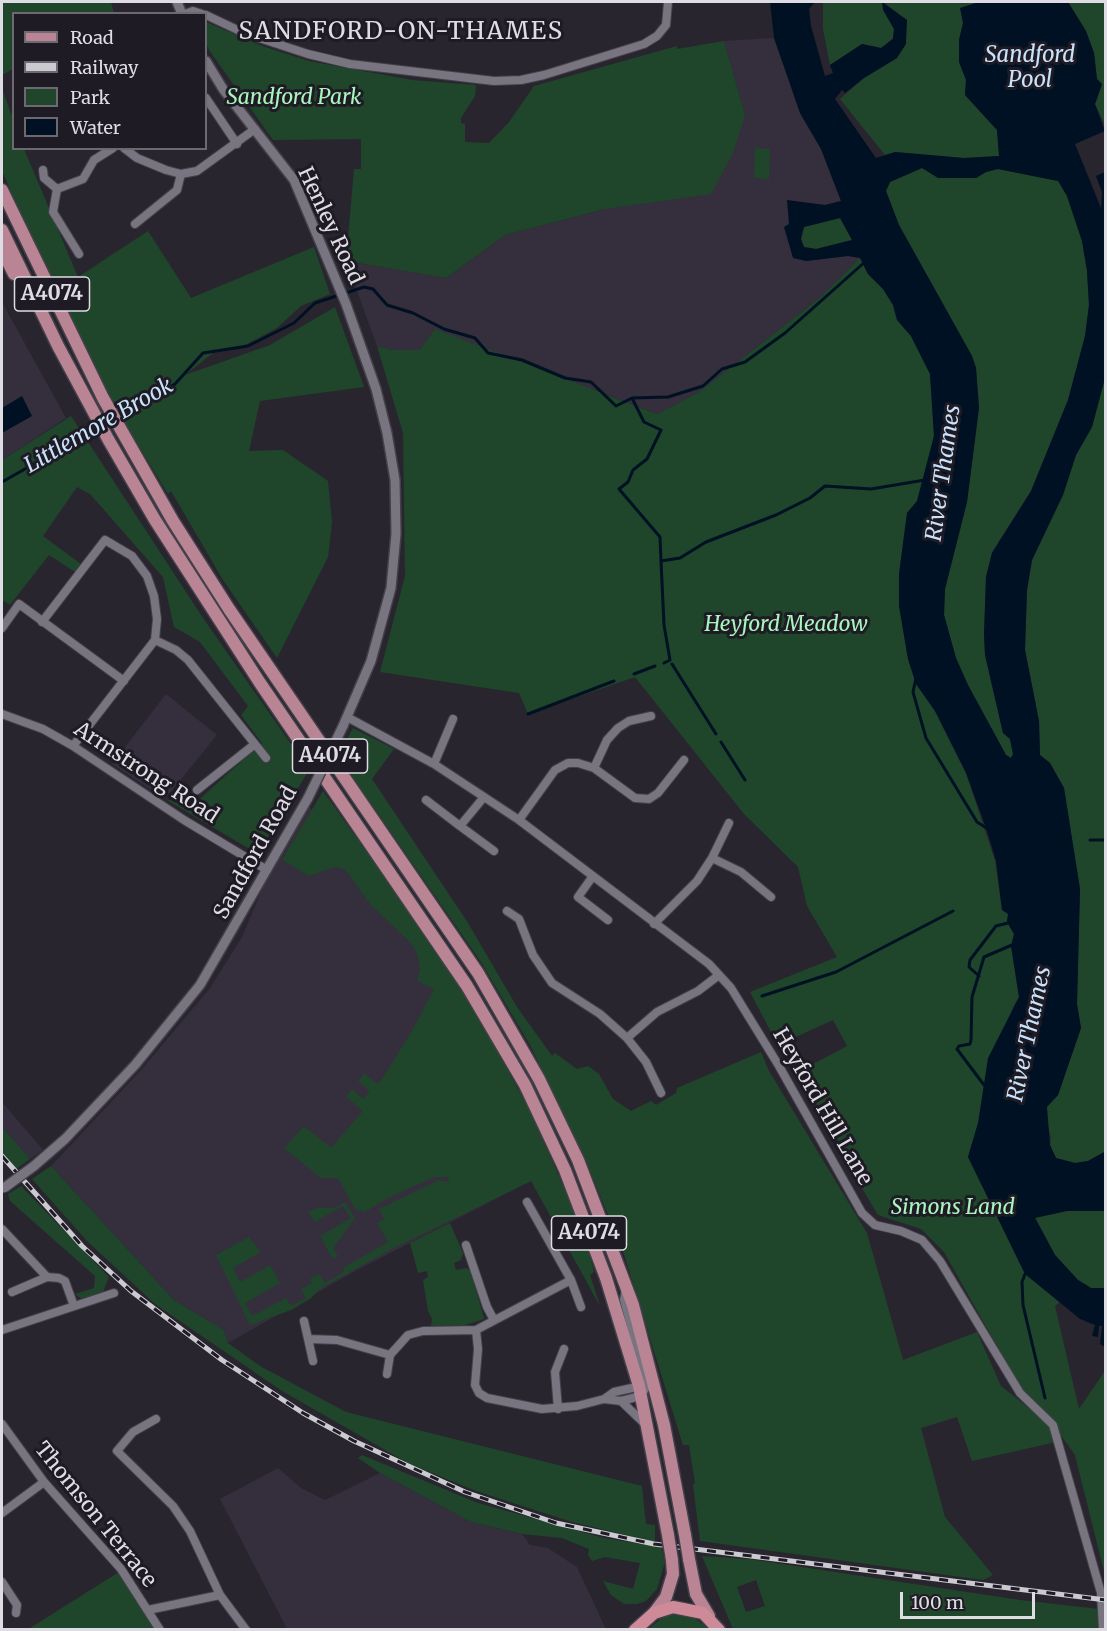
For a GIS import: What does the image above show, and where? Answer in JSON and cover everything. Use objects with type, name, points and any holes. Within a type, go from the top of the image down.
[{"type":"highway","points":[[635,1629],[654,1613],[664,1609],[684,1607],[709,1616],[719,1629]]},
{"type":"main road","name":"A4074","points":[[2,190],[103,398],[122,432],[229,609],[478,973],[539,1079],[578,1160],[626,1285],[646,1390],[685,1534],[696,1594],[709,1616]]},
{"type":"main road","name":"A4074","points":[[2,230],[43,317],[108,439],[155,520],[248,665],[467,986],[525,1085],[565,1170],[646,1390],[647,1427],[672,1560],[670,1586],[654,1613]]},
{"type":"main road","points":[[2,250],[43,317]]},
{"type":"street","points":[[207,15],[260,39],[350,64],[468,79],[517,81],[644,44],[657,36],[666,25],[668,2]]},
{"type":"street","name":"Henley Road","points":[[207,62],[294,180],[346,304],[376,389]]},
{"type":"street","points":[[207,99],[237,144]]},
{"type":"street","points":[[127,150],[137,158],[181,174],[197,171],[255,129]]},
{"type":"street","points":[[57,189],[73,185],[83,178],[94,160],[110,150]]},
{"type":"street","points":[[43,170],[44,178],[57,189]]},
{"type":"street","points":[[135,224],[177,190],[181,174]]},
{"type":"street","points":[[57,189],[53,212],[79,254]]},
{"type":"street","name":"Sandford Road","points":[[3,1189],[58,1145],[135,1065],[200,985],[308,798],[345,722],[382,628],[391,588],[396,534],[396,480],[376,389]]},
{"type":"street","points":[[42,622],[105,540],[132,556],[147,576],[154,596],[157,619],[155,640],[73,746]]},
{"type":"street","points":[[2,628],[19,604],[124,681]]},
{"type":"street","points":[[155,640],[176,650],[188,660],[266,758]]},
{"type":"street","name":"Armstrong Road","points":[[2,714],[43,729],[73,746],[184,820],[267,870]]},
{"type":"street","points":[[594,768],[607,740],[618,728],[629,721],[651,716]]},
{"type":"street","points":[[434,764],[453,719]]},
{"type":"street","name":"Heyford Hill Lane","points":[[345,722],[434,764],[519,820],[719,975],[731,988],[779,1066],[862,1213],[875,1225],[901,1231],[922,1240],[940,1262],[1020,1393],[1053,1425],[1101,1593],[1103,1629]]},
{"type":"street","points":[[197,790],[255,744]]},
{"type":"street","points":[[519,820],[555,770],[568,763],[578,763],[594,768],[635,798],[649,799],[658,793],[684,760]]},
{"type":"street","points":[[460,826],[484,796]]},
{"type":"street","points":[[426,800],[494,851]]},
{"type":"street","points":[[654,924],[697,881],[712,858],[729,823]]},
{"type":"street","points":[[712,858],[741,872],[771,897]]},
{"type":"street","points":[[593,876],[578,897],[608,920]]},
{"type":"street","points":[[507,911],[519,919],[533,955],[552,983],[600,1014],[627,1038],[646,1062],[661,1093]]},
{"type":"street","points":[[627,1038],[657,1012],[698,991],[719,975]]},
{"type":"street","points":[[527,1202],[571,1280],[581,1307]]},
{"type":"street","points":[[2,1229],[47,1277]]},
{"type":"street","points":[[466,1245],[486,1307],[494,1320]]},
{"type":"street","points":[[12,1292],[47,1277],[59,1278],[65,1281],[74,1306]]},
{"type":"street","points":[[387,1374],[390,1355],[408,1335],[476,1330],[571,1280]]},
{"type":"street","points":[[2,1330],[114,1293]]},
{"type":"street","points":[[304,1321],[313,1361]]},
{"type":"street","points":[[476,1330],[478,1349],[475,1385],[478,1393],[487,1398],[525,1407],[558,1408],[604,1399],[621,1401],[646,1390]]},
{"type":"street","points":[[308,1339],[337,1340],[390,1355]]},
{"type":"street","points":[[558,1408],[555,1372],[564,1348]]},
{"type":"street","points":[[604,1399],[614,1392],[646,1390]]},
{"type":"street","points":[[621,1401],[647,1427]]},
{"type":"street","points":[[156,1419],[133,1432],[117,1451],[173,1506],[200,1551],[220,1595],[246,1629]]},
{"type":"street","name":"Thomson Terrace","points":[[2,1424],[44,1482],[121,1569],[160,1629]]},
{"type":"street","points":[[2,1513],[44,1482]]},
{"type":"street","points":[[2,1582],[17,1605],[16,1613]]},
{"type":"street","points":[[147,1610],[220,1595]]},
{"type":"shaded area","points":[[774,38],[800,113],[821,149],[841,201],[825,205],[809,204],[806,261],[848,256],[860,258],[817,300],[699,392],[657,414],[596,390],[420,350],[392,350],[377,346],[346,261],[446,278],[505,235],[605,209],[745,116],[724,41]]},
{"type":"shaded area","points":[[2,302],[66,418],[2,460]]},
{"type":"shaded area","points":[[166,694],[217,735],[165,799],[112,764]]},
{"type":"shaded area","points":[[309,806],[406,930],[531,1181],[357,1270],[228,1343],[224,1330],[174,1300],[51,1166],[142,1069],[210,988],[242,937],[266,880]]},
{"type":"shaded area","points":[[2,1102],[43,1150],[30,1159],[2,1127]]},
{"type":"shaded area","points":[[278,1468],[301,1488],[325,1500],[380,1473],[471,1522],[522,1534],[530,1545],[548,1548],[577,1567],[606,1629],[287,1629],[220,1499]]},
{"type":"green space","points":[[2,2],[111,2],[114,12],[12,12],[12,70],[2,75]]},
{"type":"green space","points":[[823,2],[883,2],[894,29],[893,38],[881,48],[862,44],[830,65],[823,29]]},
{"type":"green space","points":[[883,2],[979,2],[961,8],[963,23],[959,40],[959,62],[966,80],[965,95],[997,130],[999,156],[964,158],[895,152],[885,155],[840,99],[864,78],[897,58],[907,20]]},
{"type":"green space","points":[[1068,2],[1105,2],[1105,125],[1095,104],[1102,85],[1097,79],[1094,53],[1086,31]]},
{"type":"green space","name":"Sandford Park","points":[[207,22],[262,46],[309,61],[412,80],[476,85],[475,96],[461,118],[461,123],[465,124],[465,142],[489,143],[509,122],[534,86],[677,46],[677,49],[724,41],[745,115],[733,153],[711,194],[605,209],[505,235],[446,278],[346,261],[354,169],[361,169],[361,139],[273,140],[209,50]]},
{"type":"green space","points":[[2,88],[12,116],[12,150],[24,150],[78,277],[148,231],[191,298],[314,247],[330,294],[301,306],[277,328],[245,345],[213,353],[185,375],[270,345],[335,307],[364,387],[260,401],[249,451],[283,450],[328,481],[332,522],[328,557],[277,658],[223,580],[171,491],[168,494],[114,405],[55,289],[2,171]]},
{"type":"green space","points":[[755,148],[770,149],[769,179],[754,178]]},
{"type":"green space","points":[[922,168],[939,178],[976,178],[998,169],[1059,181],[1067,196],[1082,241],[1087,271],[1089,305],[1085,336],[1068,400],[1031,491],[992,552],[986,577],[985,655],[1003,733],[1010,739],[1013,754],[1011,758],[1006,755],[968,685],[956,658],[944,615],[945,589],[967,502],[979,408],[976,368],[972,356],[899,225],[886,191],[890,182]]},
{"type":"green space","points":[[840,218],[852,240],[816,249],[804,247],[801,239],[804,227]]},
{"type":"green space","points":[[860,258],[868,274],[883,289],[893,305],[897,320],[911,336],[930,374],[934,436],[917,501],[907,513],[899,574],[899,606],[908,659],[916,684],[935,711],[966,773],[995,861],[1002,910],[1008,914],[1007,922],[1014,934],[1011,946],[1019,997],[1013,1007],[968,1157],[1025,1274],[1060,1302],[1055,1306],[1079,1409],[1105,1371],[1105,1575],[1075,1455],[1040,1406],[1023,1392],[944,1252],[921,1229],[878,1215],[794,1074],[847,1046],[833,1020],[778,1045],[750,992],[837,957],[807,906],[798,867],[744,814],[635,677],[528,714],[519,693],[380,672],[405,576],[403,433],[377,346],[392,350],[420,350],[435,329],[657,414],[699,392],[817,300]]},
{"type":"green space","points":[[1105,378],[1106,1151],[1088,1161],[1075,1163],[1056,1158],[1050,1145],[1051,1137],[1046,1122],[1047,1106],[1058,1095],[1081,1028],[1077,1004],[1080,889],[1064,788],[1050,763],[1040,755],[1039,721],[1025,650],[1027,590],[1032,560],[1063,495],[1076,455],[1092,427]]},
{"type":"green space","points":[[71,416],[203,618],[309,770],[258,854],[165,799],[193,805],[262,743],[241,715],[248,706],[200,642],[174,627],[163,577],[90,494],[77,487],[43,536],[81,564],[75,572],[49,555],[10,605],[2,600],[2,460]]},
{"type":"green space","points":[[353,728],[394,749],[372,779],[468,923],[517,1007],[552,1056],[555,1053],[577,1069],[588,1066],[599,1074],[613,1099],[631,1111],[651,1101],[656,1105],[676,1093],[677,1088],[761,1052],[769,1071],[867,1233],[903,1360],[977,1332],[1001,1386],[1050,1425],[1056,1442],[972,1461],[957,1417],[921,1428],[945,1517],[993,1575],[983,1580],[700,1541],[689,1445],[683,1445],[623,1251],[585,1159],[530,1045],[481,962],[338,756]]},
{"type":"green space","points":[[323,791],[421,928],[473,1007],[529,1109],[585,1235],[594,1272],[590,1275],[600,1306],[531,1181],[390,1250],[321,1288],[310,1299],[291,1310],[250,1325],[216,1255],[249,1237],[261,1252],[233,1268],[240,1282],[270,1265],[280,1283],[245,1303],[252,1316],[286,1298],[291,1306],[306,1298],[301,1289],[312,1283],[310,1279],[319,1274],[325,1283],[344,1272],[343,1268],[388,1242],[377,1223],[384,1219],[379,1209],[439,1180],[448,1182],[449,1177],[434,1177],[386,1199],[365,1212],[355,1209],[338,1178],[321,1178],[284,1148],[304,1126],[331,1148],[363,1111],[346,1097],[352,1089],[363,1099],[370,1091],[358,1081],[364,1073],[377,1084],[382,1079],[412,1031],[434,989],[417,981],[420,969],[417,953],[411,943],[370,904],[345,869],[334,867],[309,876],[282,860]]},
{"type":"green space","points":[[2,1127],[30,1159],[16,1169],[2,1153]]},
{"type":"green space","points":[[51,1166],[174,1300],[224,1330],[228,1343],[260,1366],[346,1412],[642,1486],[646,1524],[655,1525],[655,1542],[572,1522],[476,1491],[408,1463],[282,1391],[155,1304],[87,1241],[32,1179]]},
{"type":"green space","points":[[21,1186],[109,1277],[103,1292],[83,1300],[75,1294],[94,1288],[95,1276],[10,1201],[8,1194]]},
{"type":"green space","points":[[345,1202],[355,1218],[333,1248],[338,1256],[333,1259],[320,1236],[351,1218],[343,1206],[314,1222],[309,1212],[317,1208],[335,1208]]},
{"type":"green space","points":[[1067,1211],[1105,1211],[1105,1288],[1091,1288],[1078,1280],[1055,1255],[1035,1217]]},
{"type":"green space","points":[[450,1223],[463,1253],[461,1260],[454,1263],[456,1270],[466,1268],[471,1271],[484,1319],[465,1325],[431,1326],[432,1319],[428,1311],[423,1280],[428,1277],[427,1271],[418,1273],[410,1243]]},
{"type":"green space","points":[[362,1455],[478,1503],[604,1538],[661,1547],[665,1562],[657,1589],[646,1601],[624,1604],[611,1595],[603,1581],[633,1589],[640,1563],[605,1557],[592,1561],[588,1555],[589,1549],[562,1538],[522,1534],[471,1522],[380,1473],[358,1458]]},
{"type":"green space","points":[[702,1556],[749,1559],[1020,1600],[1099,1609],[1100,1629],[733,1629]],"holes":[[[756,1580],[765,1606],[746,1612],[737,1587]]]},
{"type":"green space","points":[[119,1572],[157,1630],[27,1630]]},
{"type":"green space","points":[[678,1614],[692,1616],[710,1630],[647,1630],[665,1616]]},
{"type":"water","points":[[770,2],[815,2],[809,9],[811,26],[825,76],[833,73],[830,65],[862,44],[881,48],[893,39],[894,29],[883,10],[882,2],[907,20],[906,44],[897,58],[864,78],[845,93],[842,90],[835,99],[876,158],[895,152],[964,158],[999,156],[997,130],[965,95],[966,80],[959,62],[959,40],[963,23],[960,8],[979,2],[1068,2],[1086,31],[1094,53],[1097,79],[1102,84],[1095,104],[1105,131],[1075,144],[1101,208],[1102,192],[1096,176],[1105,172],[1105,378],[1092,427],[1076,455],[1063,495],[1032,560],[1027,590],[1025,650],[1039,721],[1040,755],[1050,763],[1064,788],[1080,889],[1077,1004],[1081,1028],[1058,1095],[1047,1107],[1050,1145],[1056,1158],[1075,1163],[1088,1161],[1106,1151],[1105,1211],[1067,1211],[1035,1218],[1055,1255],[1078,1280],[1091,1288],[1105,1288],[1105,1347],[1100,1344],[1102,1326],[1099,1326],[1098,1337],[1092,1336],[1095,1325],[1080,1319],[1025,1274],[968,1157],[978,1123],[988,1058],[1019,997],[1011,946],[1014,934],[1007,922],[1008,914],[1002,910],[996,861],[986,828],[966,773],[935,711],[916,684],[908,659],[899,606],[899,574],[907,513],[917,501],[934,436],[930,374],[911,336],[897,320],[893,305],[883,289],[868,274],[860,258],[848,256],[806,261],[793,258],[784,227],[789,224],[787,200],[825,205],[841,201],[821,149],[800,113],[774,38]],"holes":[[[922,168],[938,178],[976,178],[998,169],[1058,181],[1067,196],[1082,241],[1087,271],[1089,305],[1085,336],[1068,400],[1031,491],[992,553],[986,577],[985,655],[1003,733],[1010,739],[1013,754],[1011,758],[1006,755],[968,685],[956,658],[944,615],[945,589],[967,502],[979,408],[976,368],[972,356],[899,225],[886,191],[890,182]],[[840,218],[852,240],[816,249],[804,247],[801,239],[804,227]]]},
{"type":"water","points":[[22,396],[32,416],[2,433],[2,408]]},
{"type":"waterway","points":[[632,398],[668,397],[703,386],[722,369],[745,362],[785,333],[866,261]]},
{"type":"waterway","name":"Littlemore Brook","points":[[118,416],[175,384],[203,353],[248,346],[294,323],[315,303],[364,287],[373,289],[387,305],[413,313],[444,329],[475,338],[488,353],[522,360],[565,378],[591,382],[616,406],[632,398],[644,422],[661,430],[647,459],[633,470],[628,482],[619,489],[660,537],[661,561],[680,558],[706,542],[776,515],[810,498],[825,486],[871,489],[925,480]]},
{"type":"waterway","name":"Littlemore Brook","points":[[2,482],[99,427]]},
{"type":"waterway","points":[[661,561],[664,625],[670,660],[664,663]]},
{"type":"waterway","points":[[672,664],[716,734]]},
{"type":"waterway","points":[[634,674],[655,666]]},
{"type":"waterway","points":[[916,678],[913,692],[926,738],[977,822],[988,829]]},
{"type":"waterway","points":[[528,714],[614,681]]},
{"type":"waterway","points":[[721,742],[745,780]]},
{"type":"waterway","points":[[1090,840],[1106,840]]},
{"type":"waterway","points":[[762,996],[836,972],[953,911]]},
{"type":"waterway","points":[[979,976],[969,967],[970,960],[996,926],[1008,923]]},
{"type":"waterway","points":[[984,1085],[957,1049],[959,1046],[970,1044],[972,997],[984,957],[1012,945]]},
{"type":"waterway","points":[[1025,1274],[1022,1282],[1023,1305],[1045,1398]]},
{"type":"railway","points":[[2,1156],[82,1246],[131,1291],[222,1360],[303,1413],[354,1441],[465,1492],[556,1523],[654,1544],[1106,1600]]},
{"type":"district","name":"SANDFORD-ON-THAMES","points":[[401,32]]},
{"type":"water label","name":"Sandford Pool","points":[[1030,68]]},
{"type":"water label","name":"River Thames","points":[[944,473]]},
{"type":"water label","name":"River Thames","points":[[1030,1034]]},
{"type":"park label","name":"Heyford Meadow","points":[[786,625]]},
{"type":"park label","name":"Simons Land","points":[[953,1208]]}]
